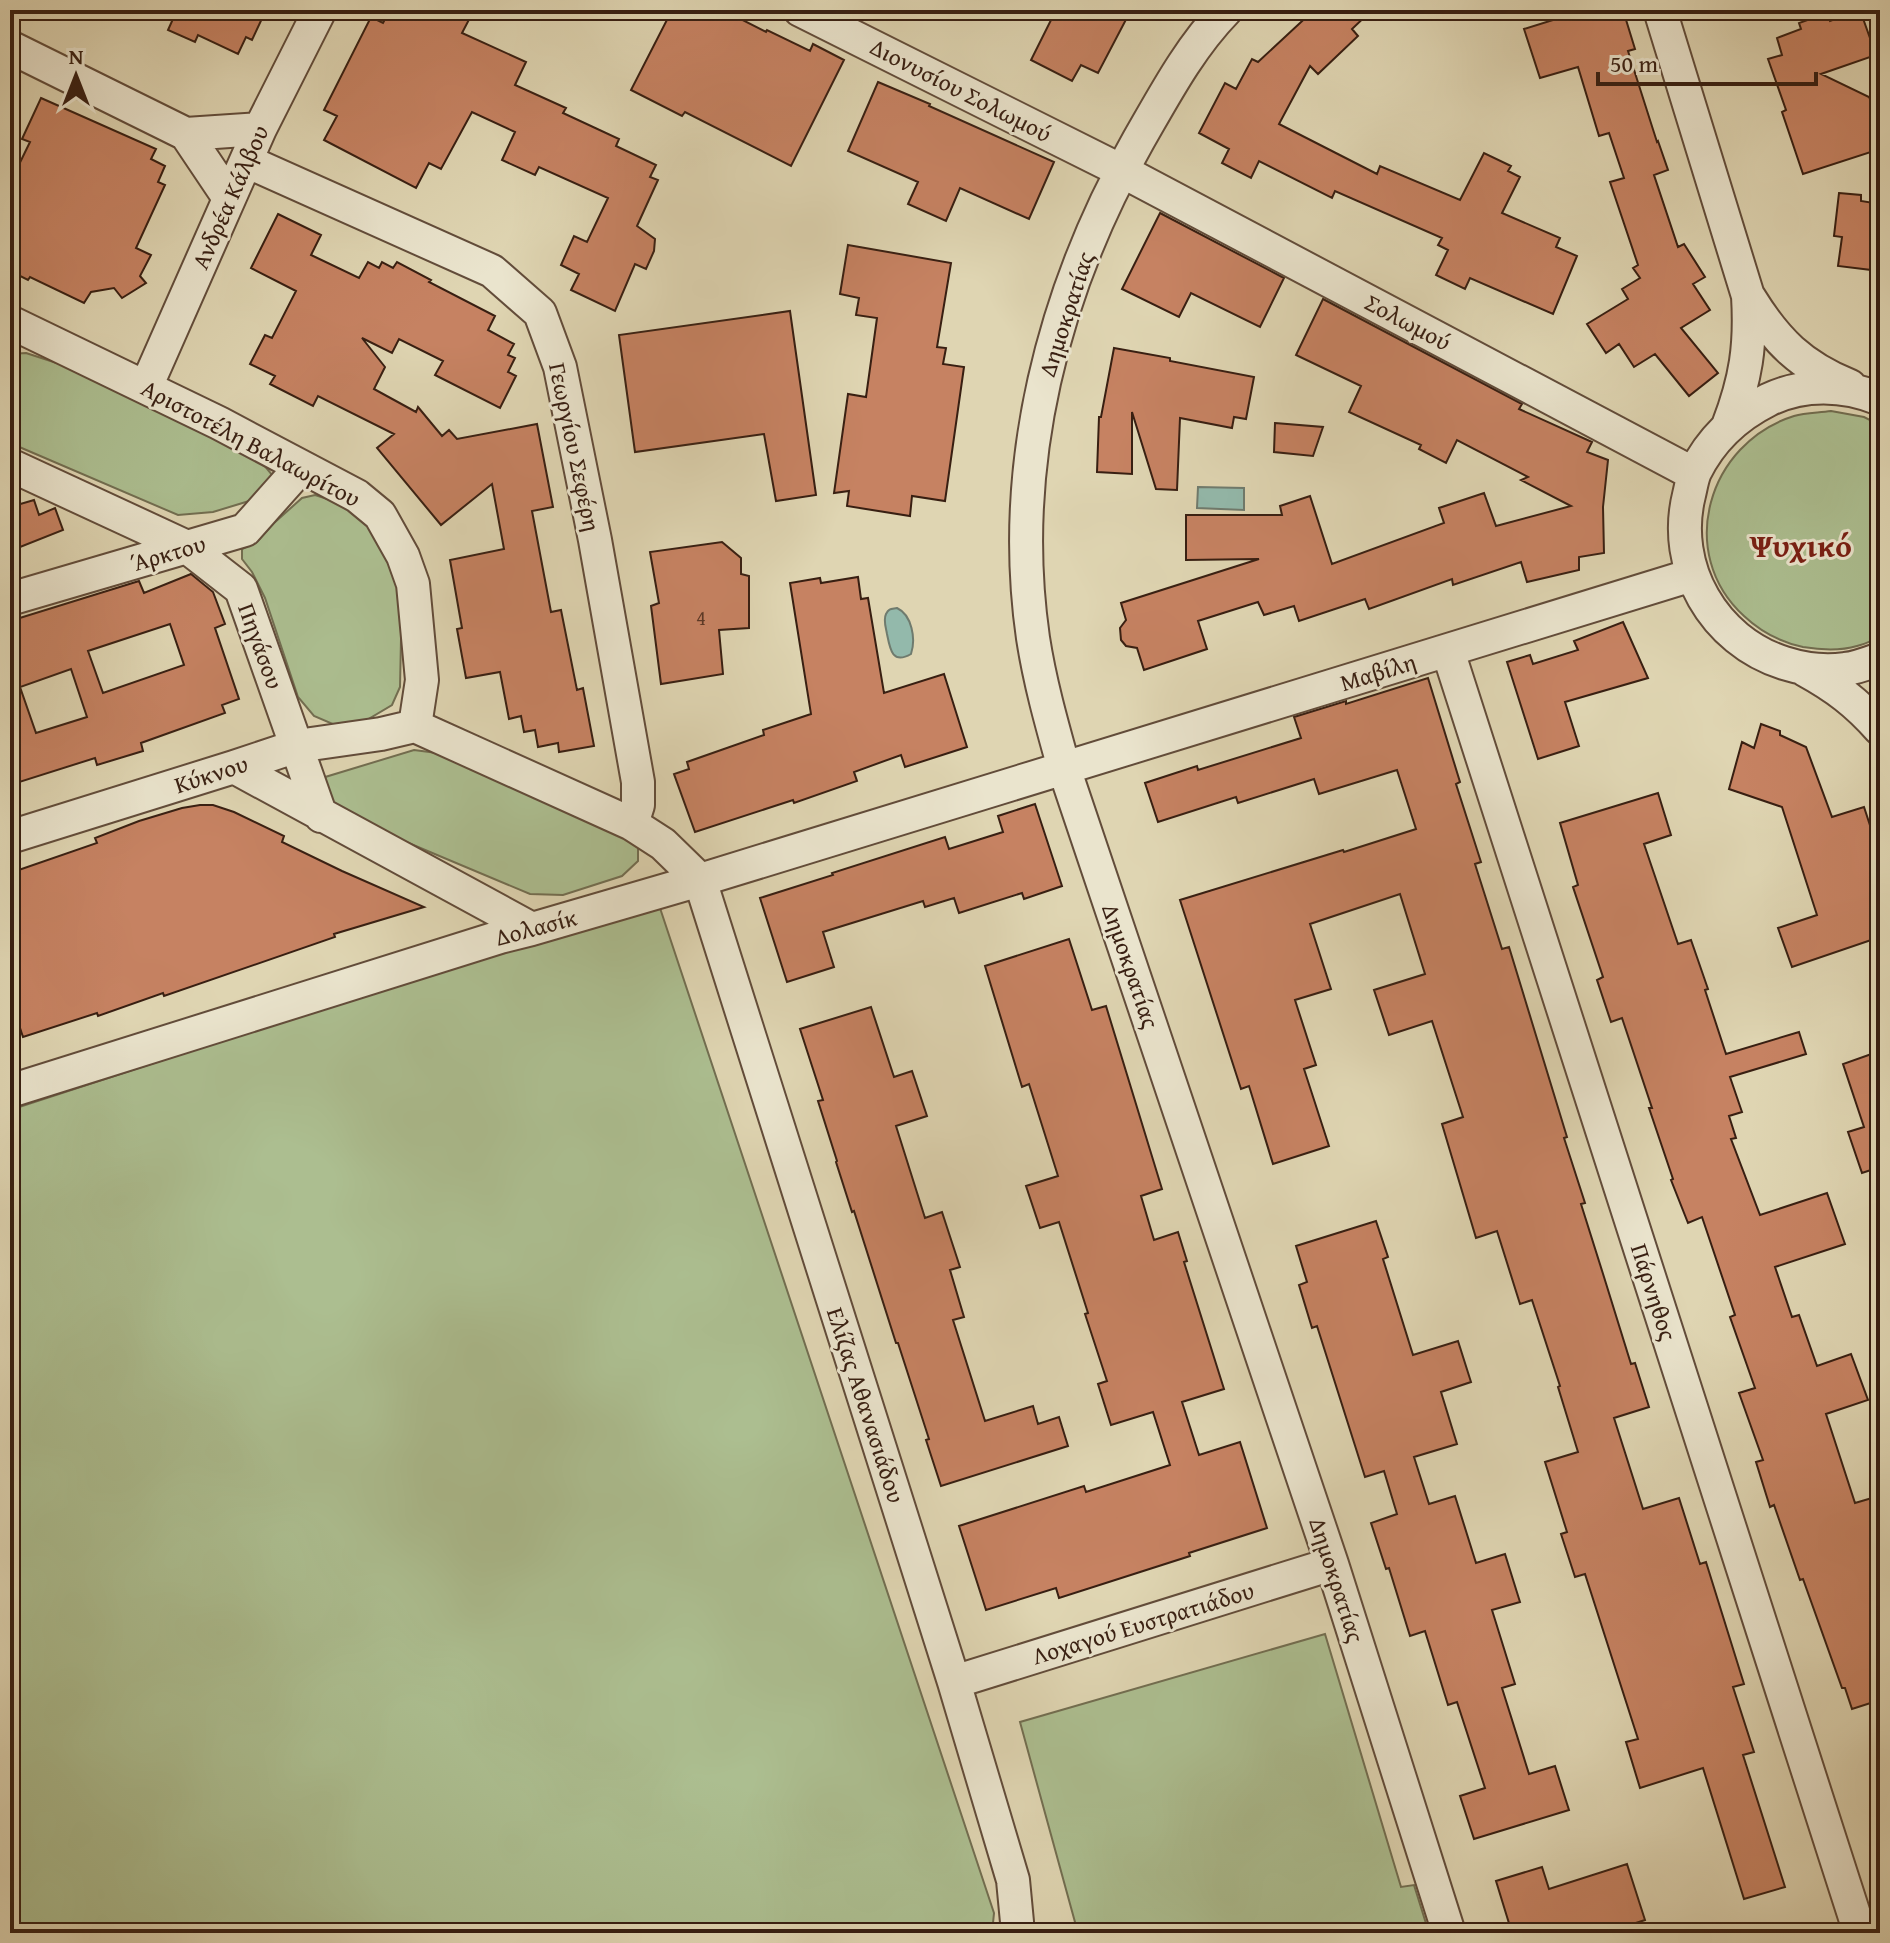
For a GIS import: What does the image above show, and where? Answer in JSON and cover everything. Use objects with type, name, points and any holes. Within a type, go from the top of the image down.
[{"type":"street","name":"Ανδρέα Κάλβου","points":[[146,387],[260,129],[320,10]]},
{"type":"street","name":"Διονυσίου Σολωμού","points":[[800,10],[1122,171]]},
{"type":"street","name":"Δημοκρατίας","points":[[1226,10],[1179,70],[1122,171],[1100,214],[1059,323],[1044,378],[1033,441],[1026,511],[1033,637],[1043,694],[1064,768],[1332,1564],[1449,1933]]},
{"type":"street","points":[[1660,10],[1748,296],[1750,331],[1747,366],[1728,426]]},
{"type":"street","points":[[10,47],[186,134],[229,198]]},
{"type":"street","points":[[186,134],[260,129]]},
{"type":"street","name":"Γεωργίου Σεφέρη","points":[[246,161],[492,271],[540,313],[560,367],[595,540],[638,782],[638,805],[632,824]]},
{"type":"street","name":"Σολωμού","points":[[1122,171],[1694,474]]},
{"type":"street","points":[[1748,296],[1767,326],[1791,352],[1825,376],[1872,395]]},
{"type":"street","name":"Αριστοτέλη Βαλαωρίτου","points":[[10,322],[219,423],[357,496],[380,515],[403,556],[413,584],[422,680],[415,726]]},
{"type":"street","points":[[1872,395],[1835,387],[1805,388],[1764,402],[1728,426],[1710,447],[1694,474],[1685,509],[1685,543],[1692,575],[1709,609],[1735,637],[1767,657],[1803,669],[1832,685],[1850,698],[1880,729]]},
{"type":"street","name":"Πηγάσου","points":[[10,465],[187,547],[241,589],[321,816]]},
{"type":"street","name":"Άρκτου","points":[[10,599],[245,530],[301,467]]},
{"type":"street","name":"Μαβίλη","points":[[1064,768],[1692,575]]},
{"type":"street","name":"Πάρνηθος","points":[[1448,651],[1860,1933]]},
{"type":"street","points":[[1803,669],[1845,669],[1880,659]]},
{"type":"street","points":[[415,726],[632,824],[663,844],[700,880]]},
{"type":"street","name":"Κύκνου","points":[[10,837],[297,746],[415,726]]},
{"type":"street","points":[[234,767],[532,929]]},
{"type":"street","name":"Δολασίκ","points":[[10,1091],[500,937],[700,880],[1064,768]]},
{"type":"street","name":"Ελίζας Αθανασιάδου","points":[[700,880],[954,1682],[1013,1880],[1016,1933]]},
{"type":"street","name":"Λοχαγού Ευστρατιάδου","points":[[954,1682],[1332,1564]]},
{"type":"shaded area","points":[[26,353],[66,366],[233,447],[264,465],[273,476],[249,501],[213,512],[178,515],[10,443],[10,354]]},
{"type":"shaded area","points":[[1831,411],[1864,417],[1880,425],[1880,637],[1857,646],[1830,650],[1786,642],[1764,632],[1744,616],[1723,590],[1711,562],[1707,532],[1711,502],[1722,475],[1740,450],[1764,430],[1794,416]]},
{"type":"shaded area","points":[[1198,487],[1244,488],[1244,510],[1197,508]]},
{"type":"shaded area","points":[[315,495],[340,503],[364,520],[385,548],[402,591],[400,687],[392,705],[365,721],[335,725],[314,716],[298,697],[265,598],[242,559],[242,549],[257,542],[302,498]]},
{"type":"shaded area","points":[[897,608],[906,616],[913,635],[911,654],[900,658],[891,650],[885,621],[888,611]]},
{"type":"shaded area","points":[[414,750],[437,753],[638,844],[638,861],[622,876],[563,895],[530,894],[361,823],[334,806],[322,778]]},
{"type":"shaded area","points":[[657,899],[994,1913],[992,1933],[10,1933],[10,1110]]},
{"type":"shaded area","points":[[1325,1634],[1401,1887],[1414,1885],[1429,1933],[1078,1933],[1020,1722]]},
{"type":"building","points":[[177,10],[266,10],[252,40],[246,37],[238,54],[198,35],[195,42],[168,30]]},
{"type":"building","points":[[390,10],[474,10],[462,33],[526,62],[515,85],[566,108],[563,113],[619,139],[616,146],[656,165],[650,177],[658,180],[637,226],[655,239],[654,251],[646,269],[635,264],[615,311],[571,290],[579,274],[561,265],[574,236],[587,242],[608,198],[539,167],[535,175],[502,160],[515,132],[472,112],[441,169],[429,163],[416,188],[324,140],[337,116],[324,110],[371,17],[383,23]]},
{"type":"building","points":[[672,10],[723,10],[810,51],[813,44],[844,60],[791,166],[685,112],[682,116],[631,90]]},
{"type":"building","points":[[1056,10],[1131,10],[1098,73],[1081,65],[1072,81],[1031,60]]},
{"type":"building","points":[[1314,10],[1372,10],[1352,29],[1358,36],[1318,74],[1310,66],[1279,124],[1377,174],[1380,166],[1460,200],[1484,153],[1511,166],[1508,171],[1520,177],[1502,213],[1560,238],[1556,247],[1577,256],[1553,314],[1470,278],[1465,289],[1436,275],[1448,250],[1438,245],[1442,238],[1335,191],[1332,198],[1259,161],[1251,178],[1222,163],[1229,149],[1199,133],[1225,83],[1236,89],[1252,59],[1258,62]]},
{"type":"building","points":[[1585,10],[1623,10],[1635,49],[1628,51],[1668,170],[1654,175],[1678,247],[1684,244],[1705,277],[1693,284],[1710,310],[1681,328],[1718,373],[1689,396],[1655,354],[1634,367],[1619,344],[1606,353],[1587,324],[1628,299],[1622,289],[1640,278],[1633,268],[1638,265],[1610,182],[1624,178],[1609,133],[1599,136],[1578,67],[1540,78],[1524,29]]},
{"type":"building","points":[[1860,10],[1876,55],[1821,74],[1869,97],[1880,117],[1880,139],[1874,151],[1803,174],[1768,59],[1782,55],[1777,38],[1801,29],[1799,23],[1827,13],[1830,21]]},
{"type":"building","points":[[878,82],[1054,162],[1029,219],[960,188],[946,221],[908,204],[918,182],[848,151]]},
{"type":"building","points":[[41,98],[156,149],[151,159],[165,166],[158,182],[165,185],[136,248],[151,255],[140,276],[146,283],[122,298],[114,288],[91,292],[84,303],[30,277],[28,280],[10,271],[10,183],[30,142],[22,139]]},
{"type":"building","points":[[1839,193],[1861,195],[1861,201],[1880,204],[1880,271],[1838,266],[1842,237],[1834,236]]},
{"type":"building","points":[[1160,213],[1284,278],[1260,327],[1191,293],[1179,317],[1122,289]]},
{"type":"building","points":[[278,214],[321,235],[311,255],[359,278],[368,262],[379,268],[382,262],[393,268],[397,262],[495,316],[488,330],[514,344],[508,355],[515,358],[508,372],[516,376],[500,408],[435,375],[443,361],[399,339],[392,353],[362,338],[385,367],[374,389],[416,412],[418,407],[442,436],[449,430],[457,439],[537,424],[553,507],[532,511],[551,612],[561,610],[577,690],[583,688],[594,746],[559,752],[558,743],[538,747],[535,730],[524,732],[521,716],[509,719],[500,672],[466,678],[457,629],[462,628],[450,560],[504,549],[492,484],[441,525],[377,448],[394,434],[318,396],[313,406],[270,384],[275,376],[250,364],[265,335],[272,338],[296,291],[251,268]]},
{"type":"building","points":[[848,245],[951,263],[937,347],[946,348],[943,364],[964,367],[945,501],[912,496],[910,516],[847,506],[849,491],[834,493],[848,394],[866,397],[877,318],[856,315],[859,298],[840,294]]},
{"type":"building","points":[[1323,299],[1522,404],[1519,409],[1592,442],[1587,452],[1608,460],[1603,507],[1604,553],[1579,557],[1579,570],[1527,582],[1521,562],[1453,585],[1452,579],[1369,609],[1365,599],[1299,621],[1294,606],[1264,615],[1258,602],[1198,621],[1207,649],[1144,670],[1137,648],[1126,646],[1121,640],[1120,628],[1126,620],[1121,603],[1259,559],[1186,560],[1186,515],[1282,515],[1280,506],[1310,496],[1332,564],[1444,523],[1439,508],[1484,493],[1496,526],[1571,506],[1521,480],[1528,477],[1457,440],[1446,463],[1419,449],[1421,445],[1349,412],[1361,386],[1296,355]]},
{"type":"building","points":[[790,311],[816,495],[776,501],[764,434],[635,452],[619,335]]},
{"type":"building","points":[[1114,348],[1254,377],[1246,419],[1234,417],[1232,428],[1180,418],[1177,490],[1156,489],[1132,412],[1132,474],[1097,472],[1099,417]]},
{"type":"building","points":[[1275,423],[1323,427],[1313,456],[1274,452]]},
{"type":"building","points":[[34,500],[39,515],[55,508],[63,530],[10,551],[10,507]]},
{"type":"building","points":[[722,542],[741,558],[741,574],[749,576],[749,628],[719,630],[723,674],[661,684],[651,606],[659,603],[650,552]]},
{"type":"building","points":[[191,574],[213,592],[225,624],[215,628],[239,699],[222,705],[225,713],[141,743],[143,751],[97,765],[95,758],[10,785],[10,621],[139,581],[144,593]],"holes":[[[170,624],[184,665],[103,693],[88,651]],[[71,669],[87,717],[36,733],[20,687]]]},
{"type":"building","points":[[858,577],[861,599],[868,598],[884,693],[944,674],[967,747],[905,767],[901,755],[854,772],[857,781],[695,832],[674,774],[689,769],[687,762],[764,735],[763,730],[811,714],[790,583],[820,578],[821,583]]},
{"type":"building","points":[[1623,622],[1648,678],[1565,702],[1579,746],[1538,759],[1507,662],[1530,655],[1533,664],[1578,650],[1574,641]]},
{"type":"building","points":[[1428,678],[1460,782],[1456,784],[1481,862],[1475,864],[1502,949],[1509,947],[1567,1137],[1564,1138],[1585,1203],[1581,1204],[1631,1364],[1635,1363],[1649,1407],[1614,1418],[1643,1509],[1679,1498],[1700,1564],[1706,1562],[1744,1684],[1733,1687],[1754,1752],[1743,1755],[1785,1887],[1744,1899],[1703,1768],[1640,1788],[1626,1742],[1638,1739],[1585,1574],[1575,1577],[1561,1534],[1567,1532],[1545,1462],[1578,1452],[1532,1300],[1520,1304],[1497,1231],[1476,1238],[1442,1124],[1463,1117],[1432,1021],[1389,1035],[1374,990],[1425,974],[1400,894],[1310,924],[1331,989],[1295,1000],[1316,1065],[1304,1069],[1329,1146],[1273,1164],[1249,1086],[1241,1089],[1180,900],[1416,829],[1397,770],[1319,794],[1314,779],[1238,803],[1236,797],[1158,822],[1145,783],[1301,738],[1294,717]]},
{"type":"building","points":[[1761,724],[1780,731],[1780,735],[1806,747],[1832,817],[1864,807],[1880,856],[1880,937],[1792,967],[1778,928],[1817,915],[1782,807],[1729,789],[1742,742],[1754,748]]},
{"type":"building","points":[[1658,793],[1671,835],[1644,844],[1678,944],[1691,940],[1726,1054],[1799,1032],[1806,1054],[1730,1077],[1742,1112],[1729,1116],[1736,1138],[1731,1139],[1760,1215],[1827,1193],[1845,1244],[1775,1267],[1792,1317],[1799,1315],[1817,1366],[1851,1354],[1868,1400],[1826,1414],[1855,1503],[1872,1498],[1880,1520],[1880,1700],[1852,1709],[1803,1579],[1800,1580],[1774,1505],[1770,1507],[1756,1462],[1763,1460],[1739,1393],[1755,1388],[1730,1317],[1735,1315],[1702,1217],[1688,1223],[1671,1180],[1649,1108],[1652,1108],[1622,1018],[1611,1022],[1597,980],[1603,977],[1573,887],[1578,885],[1560,823]]},
{"type":"building","points":[[1035,804],[1062,886],[1024,899],[1022,893],[959,913],[954,898],[925,907],[923,901],[823,932],[834,967],[787,982],[760,898],[945,837],[949,849],[1003,832],[998,816]]},
{"type":"building","points":[[200,805],[213,805],[234,812],[284,836],[282,842],[424,907],[334,934],[335,937],[164,996],[163,993],[98,1016],[97,1013],[23,1037],[10,998],[10,873],[97,843],[95,838],[139,821]]},
{"type":"building","points":[[1069,939],[1092,1010],[1106,1006],[1162,1189],[1141,1196],[1154,1240],[1178,1232],[1187,1261],[1184,1262],[1224,1389],[1182,1402],[1199,1455],[1240,1442],[1267,1528],[1059,1598],[1056,1588],[986,1610],[959,1526],[1084,1486],[1086,1492],[1170,1465],[1153,1412],[1111,1425],[1098,1384],[1107,1381],[1059,1222],[1040,1228],[1026,1186],[1058,1176],[1029,1084],[1022,1087],[985,966]]},
{"type":"building","points":[[871,1007],[894,1077],[912,1071],[927,1116],[896,1126],[925,1218],[942,1212],[960,1267],[950,1270],[964,1317],[953,1320],[985,1421],[1033,1406],[1038,1424],[1059,1417],[1068,1446],[941,1486],[898,1343],[836,1162],[818,1101],[823,1100],[800,1029]]},
{"type":"building","points":[[1880,1051],[1880,1167],[1862,1173],[1848,1132],[1864,1127],[1843,1064]]},
{"type":"building","points":[[1376,1221],[1388,1257],[1383,1259],[1413,1355],[1458,1341],[1471,1382],[1441,1392],[1457,1444],[1414,1457],[1429,1504],[1455,1496],[1476,1563],[1505,1554],[1520,1602],[1492,1610],[1515,1684],[1502,1688],[1529,1774],[1555,1766],[1569,1810],[1474,1839],[1460,1796],[1485,1788],[1457,1702],[1448,1705],[1425,1631],[1410,1636],[1371,1523],[1397,1514],[1384,1471],[1365,1477],[1317,1326],[1312,1328],[1299,1285],[1307,1282],[1296,1246]]},
{"type":"building","points":[[1627,1864],[1645,1920],[1605,1933],[1512,1933],[1496,1881],[1542,1867],[1549,1889]]},
{"type":"district","name":"Ψυχικό","points":[[1801,545]]}]
